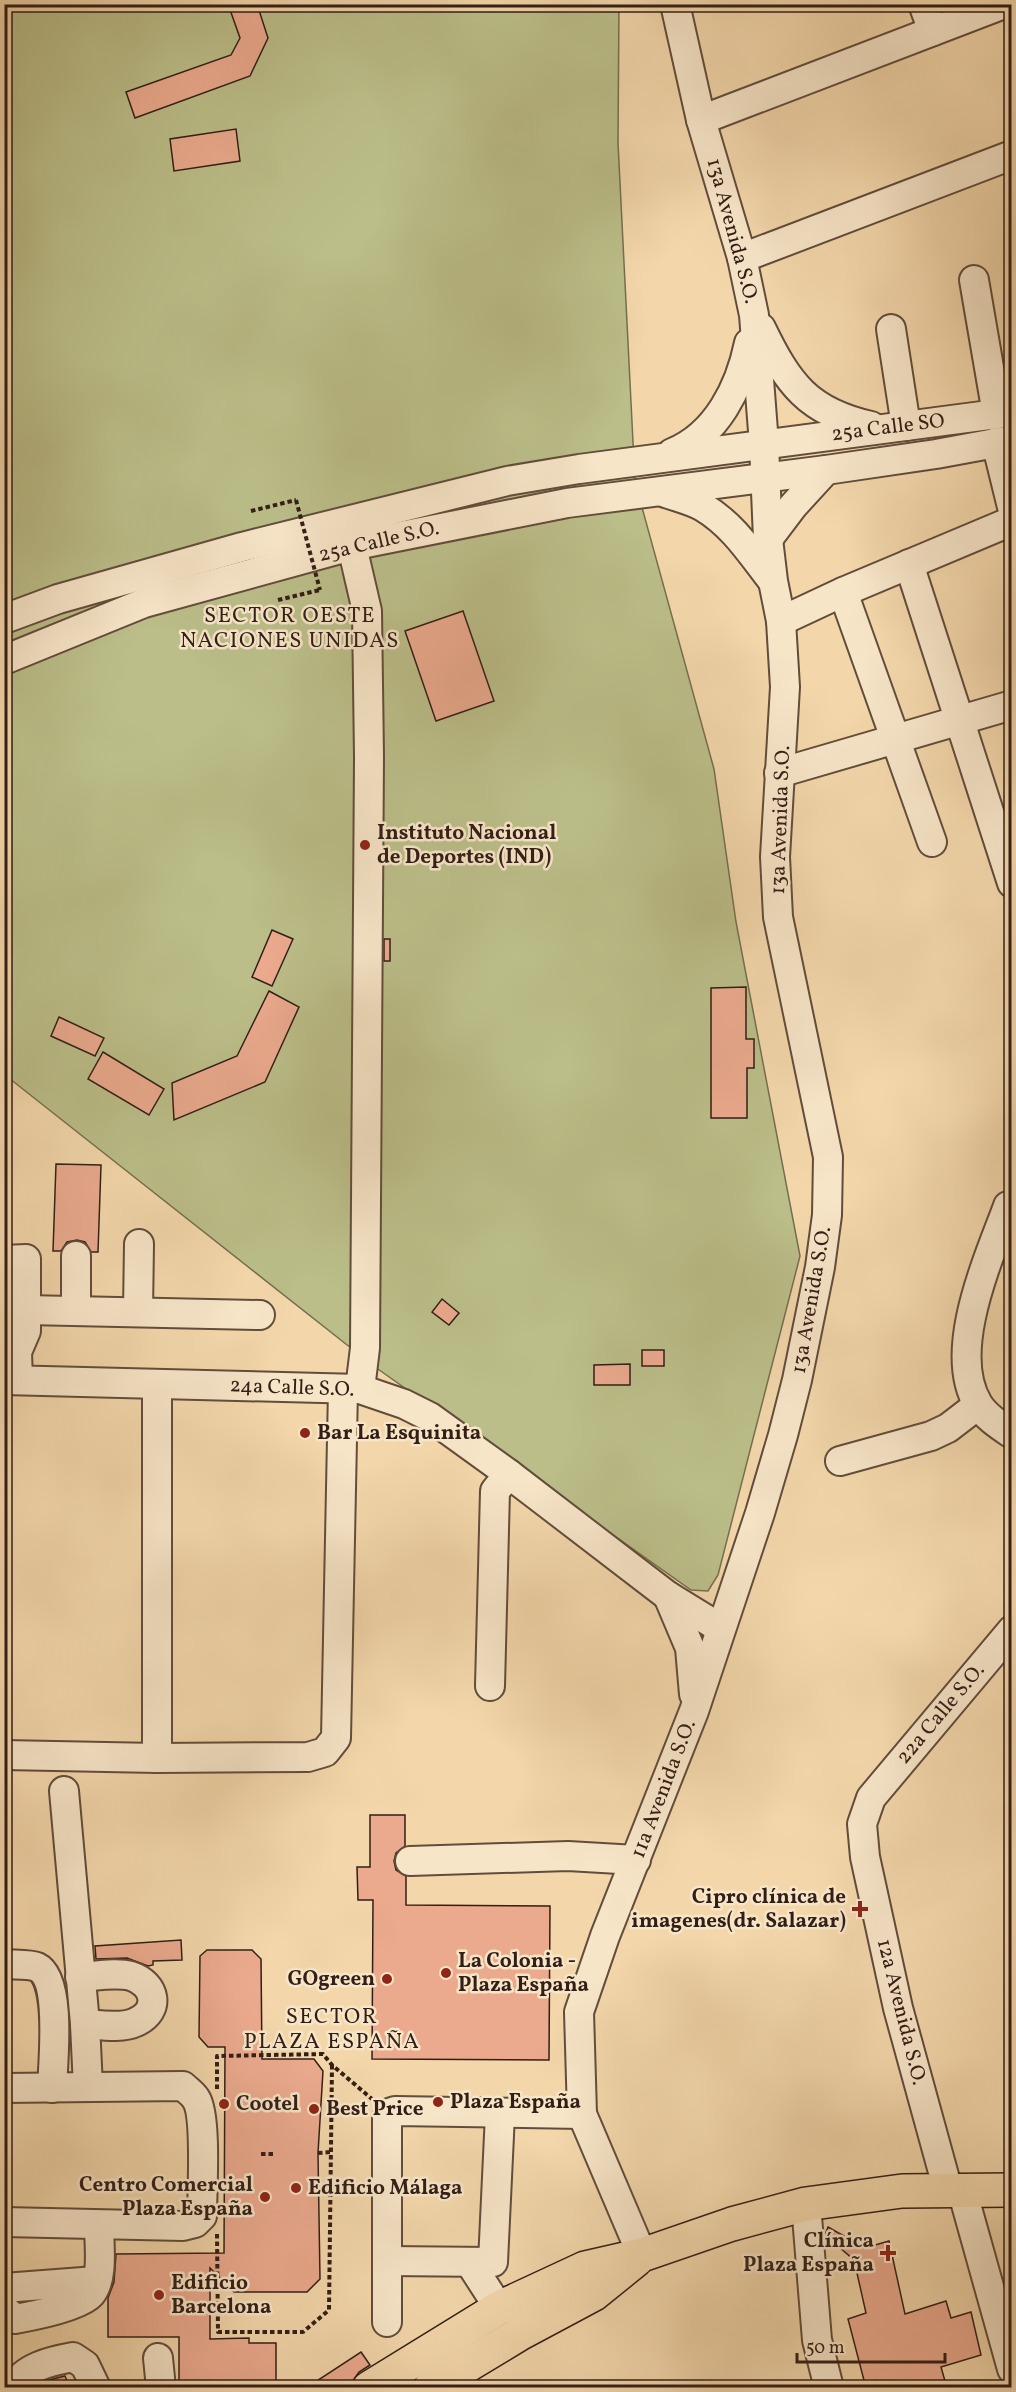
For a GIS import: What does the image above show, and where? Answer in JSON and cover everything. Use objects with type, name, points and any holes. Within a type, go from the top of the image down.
[{"type":"main road","points":[[369,2388],[499,2308],[585,2268],[642,2255],[732,2224],[806,2204],[902,2190],[1011,2190]]},
{"type":"main road","points":[[430,2388],[521,2332],[594,2294],[642,2255]]},
{"type":"street","name":"13a Avenida S.O.","points":[[675,4],[701,120],[742,258],[754,315],[764,444],[768,539],[781,621],[785,687],[775,857],[778,917],[828,1157],[827,1215],[820,1267],[792,1402],[760,1513],[720,1628]]},
{"type":"street","points":[[923,4],[933,31]]},
{"type":"street","points":[[701,120],[1004,4]]},
{"type":"street","points":[[742,258],[1011,155]]},
{"type":"street","points":[[974,280],[1004,427],[1011,507]]},
{"type":"street","points":[[754,315],[787,377],[801,392],[834,415],[894,427],[891,329]]},
{"type":"street","points":[[658,459],[693,442],[707,430],[726,404],[744,368],[754,315]]},
{"type":"street","name":"25a Calle SO","points":[[764,444],[894,427],[1004,427]]},
{"type":"street","name":"25a Calle SO","points":[[766,477],[936,454],[1004,427]]},
{"type":"street","name":"25a Calle S.O.","points":[[4,660],[144,603],[507,481],[764,444]]},
{"type":"street","points":[[768,539],[793,506],[826,470]]},
{"type":"street","name":"25a Calle S.O.","points":[[4,619],[58,599],[136,576],[349,533],[766,477]]},
{"type":"street","points":[[658,491],[701,506],[724,522],[745,543],[773,581]]},
{"type":"street","points":[[781,621],[843,592],[1011,521]]},
{"type":"street","points":[[4,1755],[158,1758],[308,1757],[326,1752],[336,1738],[351,1389],[365,1347],[369,758],[367,611],[349,533]]},
{"type":"street","points":[[909,564],[1011,883]]},
{"type":"street","points":[[136,576],[144,603]]},
{"type":"street","points":[[843,592],[932,842]]},
{"type":"street","points":[[779,773],[1011,705]]},
{"type":"street","points":[[1008,1206],[972,1314],[966,1357],[967,1378],[978,1405],[1011,1434]]},
{"type":"street","points":[[138,1312],[139,1244]]},
{"type":"street","points":[[76,1256],[76,1311]]},
{"type":"street","points":[[4,1260],[26,1259],[26,1331],[11,1366]]},
{"type":"street","points":[[26,1310],[260,1315]]},
{"type":"street","name":"24a Calle S.O.","points":[[11,1366],[157,1384],[351,1389],[404,1404],[430,1417],[509,1474],[668,1596],[720,1628]]},
{"type":"street","points":[[157,1384],[158,1758]]},
{"type":"street","points":[[840,1461],[931,1436],[948,1428],[978,1405]]},
{"type":"street","points":[[490,1686],[495,1491],[509,1474]]},
{"type":"street","points":[[668,1596],[690,1648],[694,1711]]},
{"type":"street","name":"11a Avenida S.O.","points":[[642,2255],[582,2114],[579,2012],[605,1936],[694,1711],[720,1628]]},
{"type":"street","name":"22a Calle S.O.","points":[[871,1798],[1011,1630]]},
{"type":"street","points":[[64,1791],[85,2024],[88,2087]]},
{"type":"street","name":"12a Avenida S.O.","points":[[871,1798],[862,1824],[865,1857],[898,2008],[1011,2368]]},
{"type":"street","points":[[410,1861],[568,1856],[636,1860]]},
{"type":"street","points":[[4,1964],[37,1967],[47,1977],[52,1996],[52,2088]]},
{"type":"street","points":[[80,1977],[128,1975],[148,1986],[153,1995],[153,2007],[134,2023],[85,2024]]},
{"type":"street","points":[[4,2088],[183,2086],[197,2100],[201,2111],[202,2216],[195,2223],[183,2226],[4,2222]]},
{"type":"street","points":[[387,2322],[387,2117],[389,2113],[395,2111],[582,2114]]},
{"type":"street","points":[[387,2261],[493,2262],[501,2114]]},
{"type":"street","points":[[806,2204],[817,2340],[829,2388]]},
{"type":"street","points":[[4,2309],[15,2319],[40,2315],[84,2300],[92,2293],[99,2269],[99,2225]]},
{"type":"street","points":[[470,2263],[499,2308]]},
{"type":"street","points":[[4,2288],[96,2281]]},
{"type":"street","points":[[11,2388],[19,2376],[54,2360],[74,2357],[85,2365],[96,2388]]},
{"type":"street","points":[[158,2358],[160,2388]]},
{"type":"street","points":[[4,2372],[11,2388]]},
{"type":"path","points":[[251,511],[296,500],[320,590],[278,600]]},
{"type":"path","points":[[217,2094],[217,2056],[323,2054],[332,2065],[389,2113]]},
{"type":"path","points":[[217,2226],[218,2332],[303,2332],[329,2310],[332,2065]]},
{"type":"path","points":[[318,2153],[331,2152]]},
{"type":"path","points":[[261,2154],[274,2154]]},
{"type":"green space","name":"Instituto Nacional de Deportes (IND)","points":[[4,5],[619,5],[618,143],[635,482],[714,769],[736,922],[800,1256],[718,1575],[708,1591],[691,1590],[375,1367],[5,1075]]},
{"type":"building","points":[[228,4],[257,4],[268,38],[250,76],[135,118],[126,92],[231,55],[240,38]]},
{"type":"building","points":[[236,129],[240,161],[174,171],[170,139]]},
{"type":"building","points":[[463,611],[494,701],[436,721],[405,631]]},
{"type":"building","points":[[272,930],[293,939],[272,986],[252,977]]},
{"type":"building","points":[[384,939],[390,939],[390,961],[384,961]]},
{"type":"building","points":[[746,987],[746,1039],[754,1039],[754,1068],[747,1068],[747,1118],[711,1118],[711,988]]},
{"type":"building","points":[[269,991],[299,1007],[265,1082],[174,1120],[172,1083],[237,1056]]},
{"type":"building","points":[[59,1017],[104,1038],[95,1056],[51,1036]]},
{"type":"building","points":[[103,1052],[164,1089],[149,1115],[88,1079]]},
{"type":"building","points":[[56,1164],[101,1165],[98,1252],[91,1252],[85,1242],[77,1240],[67,1242],[61,1251],[53,1251]]},
{"type":"building","points":[[442,1299],[459,1313],[449,1325],[432,1312]]},
{"type":"building","points":[[642,1350],[664,1350],[664,1366],[642,1366]]},
{"type":"building","points":[[630,1364],[630,1385],[594,1385],[594,1365]]},
{"type":"building","points":[[370,1815],[405,1815],[405,1846],[396,1853],[394,1861],[396,1870],[406,1876],[406,1905],[550,1906],[549,2060],[372,2059],[373,1900],[358,1900],[357,1867],[370,1867]]},
{"type":"building","points":[[181,1940],[182,1960],[153,1961],[153,1965],[148,1966],[127,1958],[96,1959],[95,1946]]},
{"type":"building","points":[[207,1950],[252,1950],[261,1959],[262,2059],[314,2059],[323,2071],[318,2153],[320,2279],[307,2292],[234,2292],[210,2268],[210,2339],[249,2338],[249,2343],[276,2343],[276,2388],[179,2388],[179,2337],[108,2337],[108,2298],[114,2282],[116,2254],[224,2253],[225,2047],[208,2047],[199,2037],[200,1956]]},
{"type":"building","points":[[828,2227],[865,2248],[889,2241],[905,2314],[946,2301],[951,2318],[971,2312],[981,2355],[941,2367],[947,2388],[866,2388],[848,2319],[866,2313],[854,2260],[825,2235]]},
{"type":"building","points":[[361,2352],[370,2365],[359,2372],[352,2382],[343,2388],[306,2388]]},
{"type":"building","points":[[65,2376],[70,2388],[35,2388],[45,2381]]},
{"type":"place","name":"Instituto Nacional de Deportes (IND)","points":[[365,845]]},
{"type":"place","name":"Bar La Esquinita","points":[[305,1433]]},
{"type":"place","name":"Cipro clínica de imagenes(dr. Salazar)","points":[[860,1909]]},
{"type":"place","name":"La Colonia - Plaza España","points":[[446,1973]]},
{"type":"place","name":"GOgreen","points":[[387,1979]]},
{"type":"place","name":"Plaza España","points":[[438,2102]]},
{"type":"place","name":"Cootel","points":[[224,2104]]},
{"type":"place","name":"Best Price","points":[[314,2109]]},
{"type":"place","name":"Edificio Málaga","points":[[296,2188]]},
{"type":"place","name":"Centro Comercial Plaza España","points":[[265,2197]]},
{"type":"place","name":"Clínica Plaza España","points":[[888,2253]]},
{"type":"place","name":"Edificio Barcelona","points":[[159,2295]]},
{"type":"district","name":"SECTOR OESTE NACIONES UNIDAS","points":[[290,628]]},
{"type":"district","name":"SECTOR PLAZA ESPAÑA","points":[[332,2030]]}]
